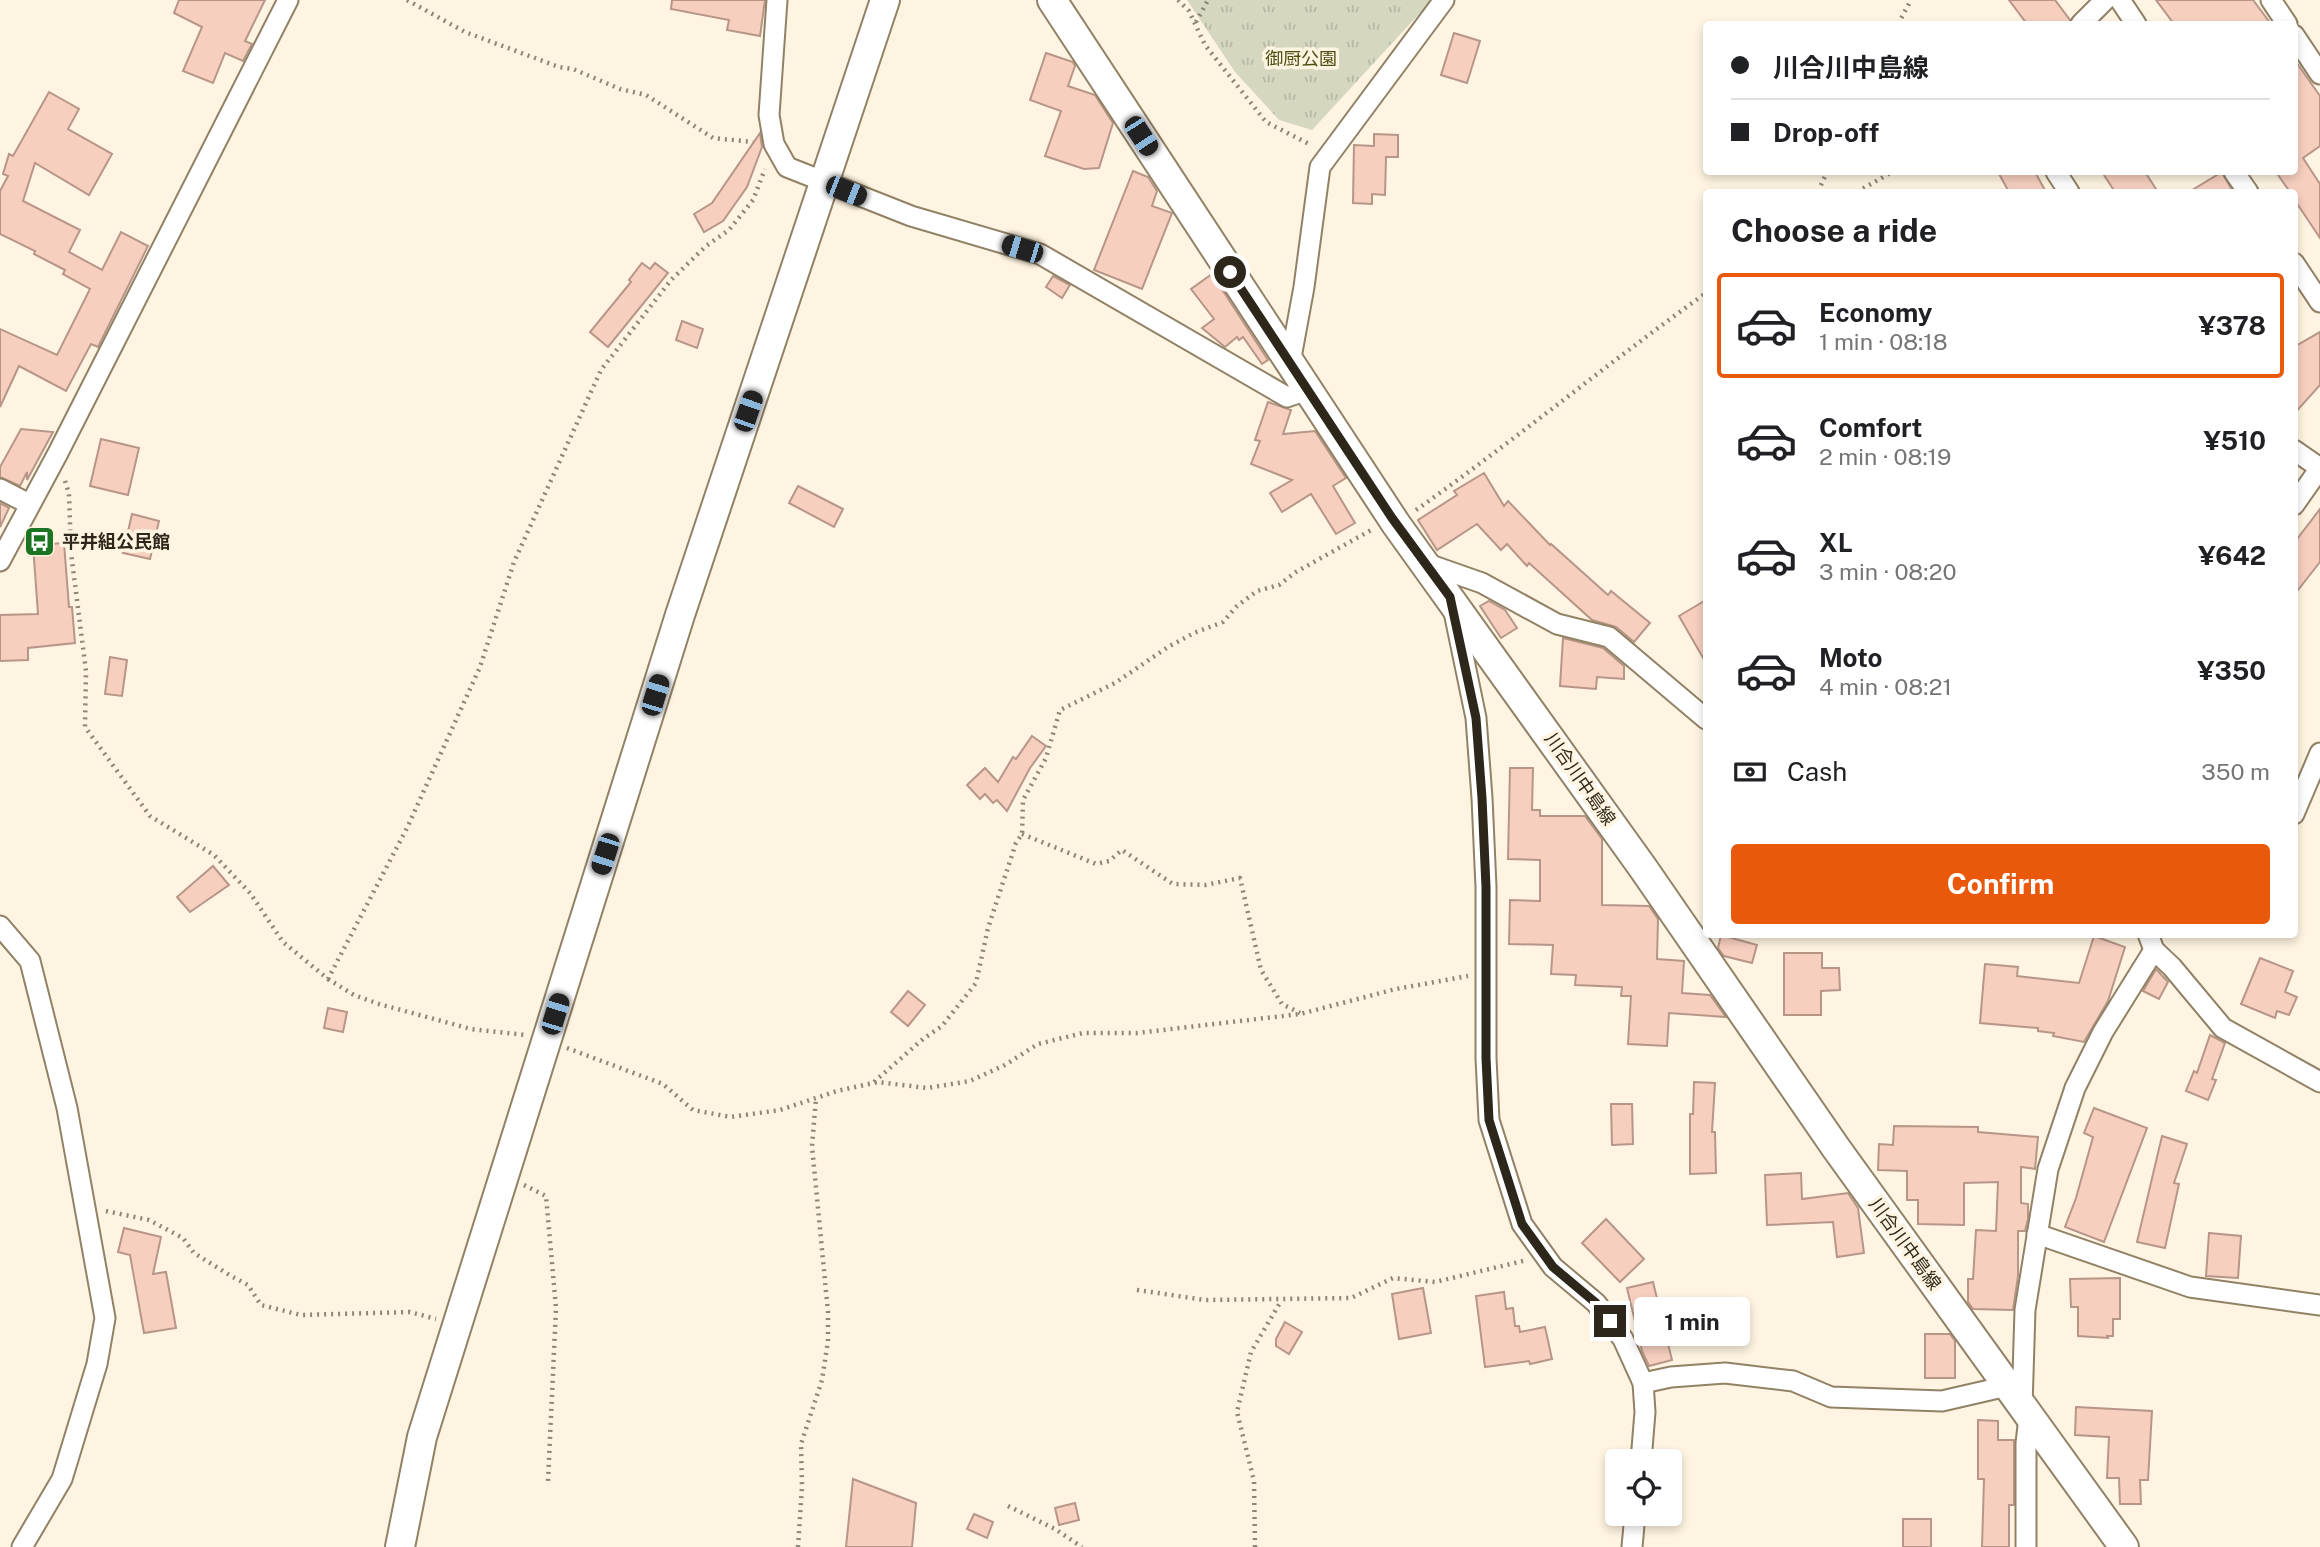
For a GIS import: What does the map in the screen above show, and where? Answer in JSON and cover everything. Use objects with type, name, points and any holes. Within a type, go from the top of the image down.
[{"type":"main road","points":[[400,1547],[422,1437],[503,1178],[680,615],[885,0]]},
{"type":"main road","name":"川合川中島線","points":[[1052,0],[1394,521],[1643,868],[1836,1148],[2124,1547]]},
{"type":"street","points":[[0,561],[58,453],[288,0]]},
{"type":"street","points":[[777,0],[769,115],[774,144],[787,167],[911,216],[1040,254],[1287,397],[1307,390]]},
{"type":"street","points":[[1290,363],[1304,287],[1320,167],[1444,0]]},
{"type":"street","points":[[2084,21],[2105,0]]},
{"type":"street","points":[[2120,0],[2134,21]]},
{"type":"street","points":[[2271,0],[2285,21]]},
{"type":"street","points":[[2298,42],[2320,74]]},
{"type":"street","points":[[2298,269],[2320,302]]},
{"type":"street","points":[[2298,453],[2320,468],[2298,499]]},
{"type":"street","points":[[0,489],[29,504]]},
{"type":"street","points":[[1425,563],[1482,583],[1557,624],[1609,637],[1703,716]]},
{"type":"street","points":[[1450,597],[1476,718],[1486,887],[1486,1058],[1489,1120],[1522,1224],[1553,1267],[1596,1303],[1623,1339],[1643,1383],[1642,1449]]},
{"type":"street","points":[[2298,805],[2320,753]]},
{"type":"street","points":[[0,926],[30,961],[67,1108],[105,1318],[97,1364],[62,1479],[22,1547]]},
{"type":"street","points":[[2026,1547],[2026,1443],[2019,1404],[2025,1310],[2048,1169],[2075,1088],[2151,942],[2223,1028],[2320,1082]]},
{"type":"street","points":[[2037,1234],[2190,1287],[2320,1305]]},
{"type":"street","points":[[1643,1383],[1671,1377],[1726,1373],[1793,1381],[1831,1397],[2019,1404]]},
{"type":"street","points":[[1632,1547],[1634,1526]]},
{"type":"path","points":[[328,979],[407,828],[480,667],[514,562],[601,370],[671,280],[706,246],[729,230],[754,200],[774,144],[713,138],[646,95],[620,89],[573,69],[559,67],[465,32],[407,0]]},
{"type":"path","points":[[1178,0],[1195,22],[1205,45],[1266,122],[1294,138],[1331,152]]},
{"type":"path","points":[[1195,22],[1208,0]]},
{"type":"path","points":[[1900,21],[1911,0]]},
{"type":"path","points":[[1862,189],[1887,175]]},
{"type":"path","points":[[872,1083],[923,1039],[943,1026],[976,983],[988,928],[1016,843],[1022,834],[1023,800],[1046,758],[1060,710],[1115,683],[1194,632],[1223,622],[1237,606],[1257,591],[1279,585],[1296,572],[1394,521],[1494,455],[1621,354],[1703,294]]},
{"type":"path","points":[[58,453],[69,494],[71,553],[86,671],[85,727],[150,816],[214,855],[250,893],[283,942],[328,979],[354,995],[471,1029],[513,1032],[547,1041],[663,1084],[693,1110],[731,1117],[780,1110],[878,1082],[927,1088],[970,1081],[1005,1065],[1038,1044],[1083,1033],[1137,1032],[1300,1014],[1396,989],[1486,973]]},
{"type":"path","points":[[1022,834],[1096,864],[1110,862],[1122,850],[1173,884],[1205,885],[1240,878],[1261,970],[1282,1004],[1300,1014]]},
{"type":"path","points":[[798,1547],[802,1487],[801,1444],[822,1380],[828,1341],[828,1312],[812,1146],[816,1098]]},
{"type":"path","points":[[503,1178],[546,1196],[548,1209],[556,1308],[548,1481]]},
{"type":"path","points":[[86,1209],[149,1220],[183,1238],[194,1253],[248,1285],[261,1305],[301,1315],[410,1312],[457,1325]]},
{"type":"path","points":[[1137,1290],[1205,1300],[1352,1298],[1393,1278],[1435,1282],[1545,1256]]},
{"type":"path","points":[[1255,1547],[1254,1481],[1237,1412],[1251,1352],[1282,1300]]},
{"type":"path","points":[[1008,1506],[1055,1529],[1082,1547]]},
{"type":"green space","name":"御厨公園","points":[[1187,0],[1432,0],[1312,130],[1279,120],[1235,72]]},
{"type":"building","points":[[179,0],[265,0],[245,41],[252,44],[243,61],[225,53],[213,83],[183,71],[202,27],[174,13]]},
{"type":"building","points":[[672,0],[765,0],[760,36],[727,30],[729,20],[671,9]]},
{"type":"building","points":[[2009,0],[2055,0],[2070,20],[2070,21],[2025,21]]},
{"type":"building","points":[[2156,0],[2253,0],[2269,21],[2172,21]]},
{"type":"building","points":[[1454,33],[1480,41],[1467,83],[1441,75]]},
{"type":"building","points":[[1046,53],[1073,62],[1075,66],[1068,86],[1095,95],[1113,123],[1099,168],[1084,169],[1045,156],[1061,111],[1030,100]]},
{"type":"building","points":[[2298,65],[2320,96],[2320,146],[2303,158],[2320,184],[2320,238],[2298,205],[2298,189],[2288,189],[2278,175],[2298,175]]},
{"type":"building","points":[[49,92],[79,109],[68,129],[112,154],[89,195],[35,163],[23,201],[80,230],[69,252],[102,270],[121,232],[148,246],[98,347],[91,344],[66,391],[19,366],[0,407],[0,329],[57,355],[90,289],[63,274],[65,270],[34,254],[35,251],[0,234],[0,191],[8,176],[3,174],[9,154],[13,156]]},
{"type":"building","points":[[760,133],[762,147],[747,187],[723,221],[704,232],[694,214],[712,203]]},
{"type":"building","points":[[1374,134],[1398,135],[1398,157],[1386,157],[1385,195],[1372,194],[1372,204],[1353,203],[1354,145],[1374,146]]},
{"type":"building","points":[[1133,171],[1148,177],[1157,191],[1152,206],[1172,213],[1142,289],[1094,270]]},
{"type":"building","points":[[2000,175],[2037,175],[2044,189],[2007,189]]},
{"type":"building","points":[[2104,175],[2147,175],[2156,189],[2113,189]]},
{"type":"building","points":[[2217,175],[2224,175],[2231,189],[2194,189]]},
{"type":"building","points":[[642,263],[650,269],[655,263],[668,273],[608,347],[590,332],[631,282],[629,280]]},
{"type":"building","points":[[1212,274],[1268,360],[1262,364],[1243,337],[1239,340],[1237,337],[1225,347],[1202,328],[1214,319],[1191,289]]},
{"type":"building","points":[[1053,276],[1070,285],[1062,298],[1046,287]]},
{"type":"building","points":[[682,321],[703,329],[697,348],[676,340]]},
{"type":"building","points":[[2320,332],[2320,385],[2298,410],[2298,345]]},
{"type":"building","points":[[1268,402],[1291,410],[1283,434],[1315,431],[1346,478],[1333,486],[1355,523],[1336,534],[1311,494],[1282,512],[1270,493],[1292,480],[1251,464],[1260,441],[1255,440]]},
{"type":"building","points":[[21,429],[53,432],[27,480],[27,472],[20,486],[0,477],[0,467]]},
{"type":"building","points":[[101,439],[139,448],[128,495],[90,486]]},
{"type":"building","points":[[1484,473],[1504,506],[1508,501],[1550,545],[1608,595],[1611,591],[1650,623],[1634,642],[1616,627],[1592,620],[1529,563],[1527,566],[1507,544],[1501,550],[1477,524],[1437,550],[1418,520],[1457,495],[1454,491]]},
{"type":"building","points":[[798,486],[843,509],[834,527],[789,503]]},
{"type":"building","points":[[0,503],[9,508],[0,527]]},
{"type":"building","points":[[2320,509],[2320,562],[2298,590],[2298,538]]},
{"type":"building","points":[[132,514],[159,521],[150,559],[123,553]]},
{"type":"building","points":[[64,543],[75,643],[28,648],[28,660],[0,661],[0,615],[38,614],[33,545]]},
{"type":"building","points":[[1489,601],[1505,610],[1517,628],[1501,638],[1480,606]]},
{"type":"building","points":[[1703,602],[1703,658],[1679,616]]},
{"type":"building","points":[[1563,638],[1603,648],[1624,666],[1624,679],[1597,677],[1596,689],[1560,686]]},
{"type":"building","points":[[110,657],[127,660],[122,696],[105,694]]},
{"type":"building","points":[[1032,736],[1046,746],[1030,768],[1007,811],[997,800],[993,803],[985,794],[980,799],[967,785],[985,768],[998,782],[1013,757],[1016,759]]},
{"type":"building","points":[[1510,768],[1533,768],[1532,810],[1540,810],[1540,816],[1585,816],[1602,839],[1602,905],[1649,906],[1658,919],[1657,959],[1684,961],[1682,993],[1710,995],[1726,1017],[1669,1013],[1667,1046],[1628,1044],[1631,996],[1621,996],[1622,987],[1575,985],[1576,975],[1551,974],[1553,945],[1509,944],[1510,900],[1540,901],[1540,860],[1508,859]]},
{"type":"building","points":[[213,866],[229,885],[190,912],[177,897]]},
{"type":"building","points":[[1720,938],[1732,938],[1757,945],[1752,963],[1724,956],[1718,948]]},
{"type":"building","points":[[2093,938],[2125,947],[2108,1001],[2084,1042],[2053,1036],[2054,1033],[2038,1031],[2038,1028],[1980,1023],[1985,964],[2018,967],[2017,976],[2079,983]]},
{"type":"building","points":[[1784,953],[1822,953],[1822,968],[1839,968],[1840,990],[1821,991],[1821,1015],[1784,1015]]},
{"type":"building","points":[[2260,958],[2293,971],[2285,992],[2297,997],[2289,1015],[2277,1011],[2275,1018],[2241,1004]]},
{"type":"building","points":[[2156,969],[2168,982],[2159,999],[2143,991]]},
{"type":"building","points":[[908,991],[925,1005],[908,1026],[891,1012]]},
{"type":"building","points":[[328,1008],[347,1012],[343,1032],[324,1028]]},
{"type":"building","points":[[2210,1035],[2225,1043],[2212,1079],[2216,1080],[2208,1100],[2186,1091],[2194,1071],[2197,1073]]},
{"type":"building","points":[[1694,1082],[1715,1083],[1712,1132],[1715,1132],[1716,1173],[1690,1174],[1690,1114],[1693,1114]]},
{"type":"building","points":[[1611,1104],[1632,1104],[1633,1144],[1612,1145]]},
{"type":"building","points":[[2094,1108],[2147,1128],[2104,1242],[2065,1227],[2093,1137],[2084,1133]]},
{"type":"building","points":[[1894,1126],[1978,1127],[1978,1132],[2038,1137],[2035,1169],[2021,1167],[2021,1203],[2028,1204],[2028,1219],[2025,1231],[2018,1231],[2018,1276],[2013,1310],[1973,1309],[1968,1302],[1968,1279],[1973,1279],[1976,1230],[1996,1231],[1998,1182],[1964,1183],[1964,1225],[1918,1224],[1918,1200],[1907,1200],[1907,1171],[1878,1170],[1879,1144],[1893,1145]]},
{"type":"building","points":[[2162,1136],[2187,1144],[2174,1183],[2179,1184],[2165,1248],[2137,1242]]},
{"type":"building","points":[[1801,1173],[1802,1199],[1848,1193],[1858,1208],[1864,1253],[1837,1257],[1833,1222],[1767,1225],[1765,1175]]},
{"type":"building","points":[[1606,1219],[1644,1259],[1620,1282],[1582,1243]]},
{"type":"building","points":[[124,1228],[161,1237],[153,1274],[166,1272],[176,1328],[144,1333],[130,1255],[118,1252]]},
{"type":"building","points":[[2209,1233],[2241,1236],[2238,1278],[2206,1276]]},
{"type":"building","points":[[2120,1278],[2120,1319],[2113,1319],[2113,1336],[2078,1336],[2078,1307],[2071,1307],[2070,1279]]},
{"type":"building","points":[[1653,1282],[1672,1360],[1649,1366],[1642,1351],[1627,1288]]},
{"type":"building","points":[[1423,1288],[1431,1333],[1399,1339],[1392,1294]]},
{"type":"building","points":[[1504,1292],[1506,1309],[1513,1308],[1515,1326],[1519,1326],[1520,1332],[1545,1327],[1552,1359],[1530,1364],[1529,1361],[1485,1367],[1476,1296]]},
{"type":"building","points":[[1285,1322],[1302,1332],[1289,1354],[1276,1346],[1276,1339]]},
{"type":"building","points":[[1925,1334],[1950,1334],[1955,1341],[1955,1378],[1925,1378]]},
{"type":"building","points":[[2076,1407],[2152,1411],[2148,1480],[2140,1480],[2141,1504],[2120,1504],[2119,1478],[2107,1478],[2109,1437],[2075,1435]]},
{"type":"building","points":[[1978,1420],[1998,1421],[1998,1440],[2014,1440],[2014,1505],[2009,1505],[2009,1547],[1982,1547],[1984,1479],[1978,1479]]},
{"type":"building","points":[[853,1479],[916,1503],[912,1547],[846,1547]]},
{"type":"building","points":[[1075,1503],[1079,1520],[1059,1525],[1055,1508]]},
{"type":"building","points":[[974,1514],[993,1522],[987,1538],[967,1529]]},
{"type":"building","points":[[1903,1519],[1931,1519],[1931,1547],[1903,1547]]},
{"type":"place","name":"平井組公民館","points":[[39,542]]},
{"type":"route","points":[[1230,272],[1392,518],[1450,597],[1476,718],[1482,798],[1489,1120],[1522,1224],[1553,1267],[1596,1303],[1610,1321]]}]
